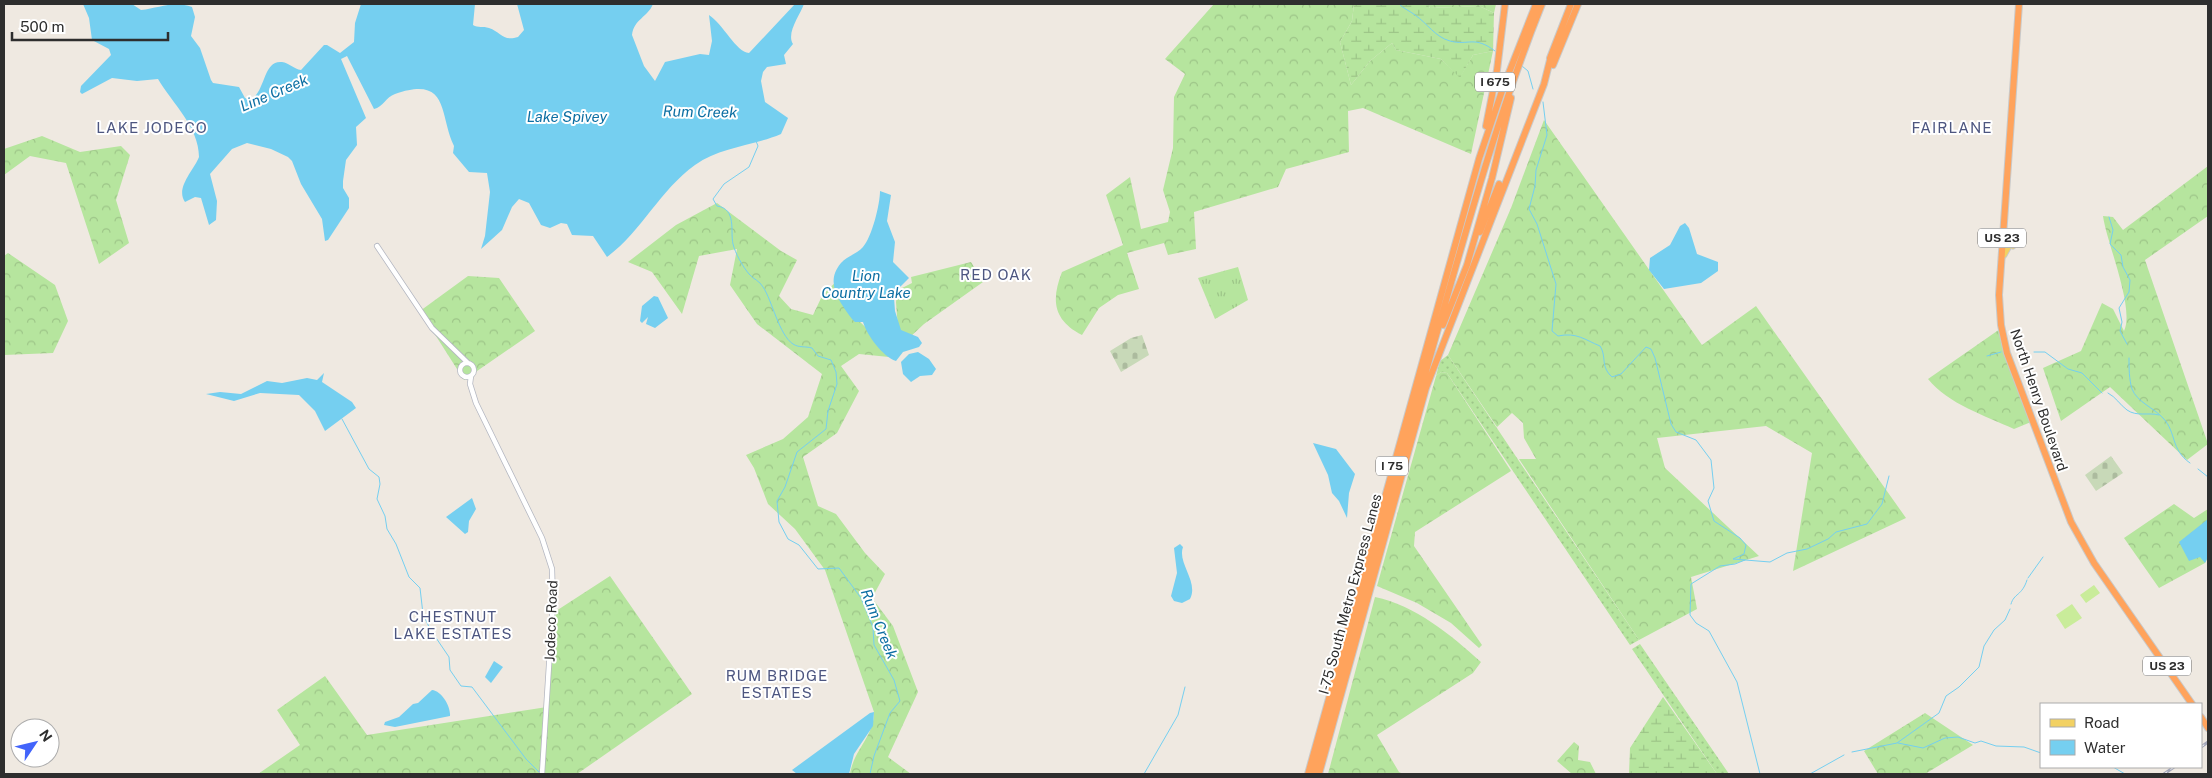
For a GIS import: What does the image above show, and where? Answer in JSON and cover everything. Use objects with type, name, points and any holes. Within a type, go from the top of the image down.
[{"type":"highway","name":"I 675","points":[[1479,159],[1494,88],[1505,4]]},
{"type":"highway","name":"I 75","points":[[1308,774],[1479,159],[1536,4]]},
{"type":"highway","name":"I-75 South Metro Express Lanes","points":[[1313,774],[1397,470],[1466,231],[1519,64],[1542,4]]},
{"type":"highway","name":"I 75","points":[[1319,774],[1426,388],[1544,84],[1551,56],[1572,4]]},
{"type":"highway","points":[[1544,84],[1578,4]]},
{"type":"highway","name":"North Henry Boulevard","points":[[2018,4],[1999,310],[2005,346],[2068,514],[2094,563],[2191,703]]},
{"type":"highway","points":[[1466,231],[1495,122],[1516,63],[1520,45]]},
{"type":"highway","points":[[1467,265],[1551,56]]},
{"type":"highway","name":"I-75 South Metro Express Lanes","points":[[1429,364],[1467,265],[1492,178],[1515,78]]},
{"type":"main road","points":[[2001,270],[2005,250],[2011,246],[2006,240],[2003,231]]},
{"type":"main road","points":[[377,246],[432,328],[474,369],[471,376],[463,376],[460,359],[445,341]]},
{"type":"main road","points":[[461,367],[468,363]]},
{"type":"main road","name":"Jodeco Road","points":[[463,376],[473,394],[498,452],[542,538],[552,569],[553,603],[542,774]]},
{"type":"main road","name":"Jodeco Road","points":[[471,376],[473,394]]},
{"type":"green space","points":[[1214,4],[1354,4],[1352,21],[1340,42],[1351,85],[1370,61],[1392,43],[1396,50],[1441,59],[1460,77],[1473,55],[1493,51],[1471,154],[1363,108],[1348,111],[1349,152],[1286,169],[1278,187],[1194,212],[1196,249],[1168,255],[1164,243],[1127,253],[1139,289],[1118,295],[1099,308],[1082,335],[1065,323],[1057,308],[1056,292],[1062,272],[1123,245],[1106,195],[1130,177],[1141,229],[1168,222],[1170,212],[1163,190],[1173,148],[1174,97],[1185,74],[1165,59]]},
{"type":"green space","points":[[1354,4],[1427,4],[1430,8],[1479,6],[1494,13],[1493,51],[1473,55],[1460,78],[1441,59],[1396,50],[1392,43],[1370,61],[1351,85],[1340,42],[1352,21]]},
{"type":"green space","points":[[1427,4],[1496,4],[1494,13],[1479,6],[1430,8]]},
{"type":"green space","points":[[1544,120],[1702,345],[1756,306],[1906,518],[1793,571],[1812,453],[1766,426],[1657,438],[1665,468],[1759,556],[1691,577],[1697,609],[1639,640],[1519,459],[1536,459],[1524,438],[1523,423],[1512,413],[1497,427],[1448,355],[1511,208]]},
{"type":"green space","points":[[42,136],[80,152],[121,146],[130,155],[116,200],[129,243],[99,264],[66,163],[30,156],[4,175],[4,149]]},
{"type":"green space","points":[[2208,166],[2208,216],[2145,260],[2208,444],[2187,460],[2110,387],[2061,421],[2043,368],[2081,351],[2102,303],[2113,309],[2124,331],[2126,307],[2103,216],[2113,217],[2123,230]]},
{"type":"green space","points":[[717,203],[781,251],[797,260],[779,296],[791,309],[813,315],[823,294],[837,281],[859,321],[876,337],[889,357],[859,354],[841,366],[859,391],[837,433],[803,457],[818,506],[836,514],[865,553],[885,574],[872,598],[893,626],[918,692],[888,757],[911,774],[850,774],[855,757],[871,729],[874,712],[825,570],[795,529],[768,504],[754,468],[746,455],[783,439],[808,417],[822,374],[757,324],[730,285],[737,249],[699,256],[682,314],[652,272],[628,262],[676,225]]},
{"type":"green space","points":[[8,253],[55,285],[68,321],[53,353],[4,355],[4,256]]},
{"type":"green space","points":[[971,262],[983,282],[924,324],[909,338],[898,329],[896,302],[898,290],[912,283],[911,277]]},
{"type":"green space","points":[[1238,267],[1248,300],[1215,319],[1198,278]]},
{"type":"green space","points":[[468,276],[499,278],[535,331],[464,380],[420,311]]},
{"type":"green space","points":[[2000,329],[2031,422],[2014,429],[1946,396],[1928,379]]},
{"type":"green space","points":[[1142,335],[1149,355],[1121,372],[1110,351],[1131,338]]},
{"type":"green space","points":[[1448,355],[1639,640],[1630,645],[1447,373],[1441,372],[1436,376],[1440,361]]},
{"type":"green space","points":[[1441,372],[1447,373],[1511,471],[1415,532],[1414,546],[1482,645],[1479,648],[1451,623],[1417,603],[1377,586],[1436,376]]},
{"type":"green space","points":[[2111,456],[2123,473],[2096,491],[2085,475]]},
{"type":"green space","points":[[2174,504],[2194,518],[2208,509],[2208,557],[2205,563],[2159,588],[2124,538]]},
{"type":"green space","points":[[610,576],[692,694],[577,774],[258,774],[300,745],[277,710],[325,676],[367,735],[547,707],[556,611]]},
{"type":"green space","points":[[2094,585],[2100,593],[2086,603],[2080,595]]},
{"type":"green space","points":[[1375,597],[1404,607],[1432,622],[1481,662],[1473,673],[1377,735],[1399,772],[1403,774],[1328,774]]},
{"type":"green space","points":[[2072,604],[2082,618],[2065,629],[2056,615]]},
{"type":"green space","points":[[1640,644],[1729,774],[1717,774],[1632,649]]},
{"type":"green space","points":[[1663,697],[1717,774],[1629,774],[1630,748]]},
{"type":"green space","points":[[1925,713],[1973,745],[1925,774],[1878,774],[1864,751]]},
{"type":"green space","points":[[1574,742],[1579,746],[1578,760],[1590,762],[1596,774],[1572,774],[1557,761]]},
{"type":"water","name":"Lake Spivey","points":[[83,4],[132,4],[141,10],[173,4],[192,7],[195,17],[191,36],[200,48],[211,80],[213,83],[239,87],[245,98],[251,100],[260,90],[271,66],[276,63],[282,62],[301,70],[324,45],[340,53],[354,42],[355,23],[361,4],[475,4],[473,25],[489,28],[502,36],[513,38],[518,37],[524,30],[517,4],[653,4],[635,25],[632,35],[644,66],[655,81],[665,62],[700,54],[709,55],[712,41],[709,15],[739,48],[749,53],[795,4],[804,4],[792,29],[791,40],[793,44],[784,55],[786,64],[767,67],[763,72],[761,81],[765,102],[788,118],[781,134],[726,150],[695,165],[671,186],[630,236],[607,257],[593,236],[572,235],[567,224],[561,223],[550,228],[541,225],[529,203],[519,199],[512,207],[502,230],[481,249],[485,236],[490,192],[487,173],[469,172],[453,153],[454,146],[440,101],[434,94],[425,90],[413,90],[392,95],[374,109],[347,56],[341,59],[366,118],[356,127],[357,145],[346,160],[343,188],[349,198],[349,208],[328,240],[325,241],[322,219],[301,184],[292,161],[271,149],[247,143],[232,149],[210,174],[217,201],[216,220],[209,225],[201,198],[195,197],[185,202],[182,191],[186,179],[199,157],[195,136],[190,125],[158,79],[137,81],[112,78],[82,94],[80,92],[81,86],[111,55],[109,49],[92,40],[89,18]]},
{"type":"water","name":"Lion Country Lake","points":[[880,191],[891,195],[887,221],[895,242],[893,262],[909,278],[900,287],[894,298],[895,311],[901,330],[918,337],[922,343],[919,347],[903,352],[896,361],[886,355],[876,344],[863,322],[855,322],[852,319],[839,299],[834,285],[836,270],[841,263],[861,249],[869,236],[879,204]]},
{"type":"water","points":[[1685,223],[1689,228],[1697,254],[1718,262],[1718,271],[1701,283],[1664,289],[1649,270],[1650,258],[1670,245],[1680,226]]},
{"type":"water","points":[[654,296],[658,297],[668,318],[655,328],[646,324],[648,317],[642,323],[640,321],[642,306]]},
{"type":"water","points":[[918,352],[929,359],[936,369],[932,375],[920,376],[911,382],[903,374],[901,362],[909,354]]},
{"type":"water","points":[[324,373],[322,382],[352,402],[356,408],[325,431],[315,411],[299,395],[260,393],[234,401],[206,394],[220,392],[241,394],[267,381],[282,383],[307,378],[317,380]]},
{"type":"water","points":[[1313,443],[1336,449],[1355,474],[1349,493],[1347,518],[1339,501],[1332,493],[1328,475]]},
{"type":"water","points":[[472,498],[476,509],[469,521],[468,532],[465,534],[446,517]]},
{"type":"water","points":[[2208,519],[2208,557],[2205,563],[2200,557],[2189,561],[2179,542]]},
{"type":"water","points":[[1180,544],[1183,547],[1183,559],[1192,586],[1190,599],[1182,603],[1174,601],[1171,596],[1177,573],[1174,548]]},
{"type":"water","points":[[494,661],[503,667],[491,683],[485,677]]},
{"type":"water","points":[[432,690],[439,693],[445,700],[450,716],[395,727],[384,725],[385,722],[399,717]]},
{"type":"water","points":[[874,712],[873,726],[854,754],[849,774],[797,774],[792,770],[870,713]]},
{"type":"waterway","points":[[1399,4],[1445,39],[1457,42],[1482,43],[1495,51]]},
{"type":"waterway","points":[[1522,66],[1528,71],[1533,89]]},
{"type":"waterway","points":[[1543,102],[1547,135],[1536,170],[1535,186],[1529,209],[1537,224],[1556,284],[1552,331],[1558,336],[1576,336],[1600,346],[1606,369],[1612,377],[1621,374],[1646,347],[1651,349],[1655,358],[1671,424],[1676,432],[1696,440],[1711,460],[1714,488],[1708,501],[1714,521],[1740,538],[1746,545],[1744,554],[1733,559],[1770,562],[1787,553],[1807,549],[1828,539],[1836,532],[1867,524],[1882,504],[1889,476]]},
{"type":"waterway","name":"Rum Creek","points":[[756,141],[758,146],[749,167],[724,184],[713,199],[717,206],[728,211],[733,244],[737,256],[749,274],[763,287],[788,339],[795,345],[812,348],[818,356],[831,360],[836,372],[837,384],[828,411],[826,429],[797,452],[785,487],[777,501],[779,522],[788,539],[799,545],[818,569],[839,568],[861,598],[873,627],[874,645],[894,680],[900,701],[890,713],[874,756],[870,774]]},
{"type":"waterway","points":[[2109,217],[2113,230],[2110,244],[2121,255],[2123,267],[2130,280],[2129,292],[2119,308],[2122,322],[2120,331],[2127,344]]},
{"type":"waterway","points":[[1987,356],[2001,352]]},
{"type":"waterway","points":[[2034,352],[2045,352],[2068,369],[2082,373],[2102,393]]},
{"type":"waterway","points":[[2129,358],[2130,381],[2134,394],[2163,418],[2170,429],[2176,447],[2190,463]]},
{"type":"waterway","points":[[2108,393],[2131,412],[2159,415]]},
{"type":"waterway","points":[[342,419],[369,469],[379,477],[380,484],[377,499],[385,516],[387,529],[396,544],[409,577],[420,588],[423,614],[430,629],[449,657],[450,670],[461,686],[472,687],[526,759],[540,773]]},
{"type":"waterway","points":[[2198,469],[2208,477]]},
{"type":"waterway","points":[[2028,578],[2043,557]]},
{"type":"waterway","points":[[1745,560],[1735,564],[1720,566],[1691,584],[1690,615],[1696,623],[1709,631],[1737,682],[1760,774]]},
{"type":"waterway","points":[[2011,604],[2023,589],[2027,580]]},
{"type":"waterway","points":[[1852,752],[1897,743],[1939,713],[1946,696],[1959,687],[1979,667],[1984,646],[1994,630],[2005,620],[2010,609]]},
{"type":"waterway","points":[[1144,774],[1178,715],[1185,687]]},
{"type":"waterway","points":[[1898,743],[1923,748],[1945,738],[1958,737],[1975,743],[1981,741],[1996,746],[2024,747],[2040,753]]},
{"type":"waterway","points":[[1810,774],[1844,755]]},
{"type":"waterway","points":[[2115,768],[2125,774]]},
{"type":"railway","points":[[2202,746],[2208,742]]},
{"type":"railway","points":[[2164,774],[2173,768]]},
{"type":"district","name":"LAKE JODECO","points":[[152,128]]},
{"type":"district","name":"FAIRLANE","points":[[1952,128]]},
{"type":"district","name":"RED OAK","points":[[996,275]]},
{"type":"district","name":"CHESTNUT LAKE ESTATES","points":[[453,626]]},
{"type":"district","name":"RUM BRIDGE ESTATES","points":[[777,684]]},
{"type":"water label","name":"Line Creek","points":[[274,93]]}]
